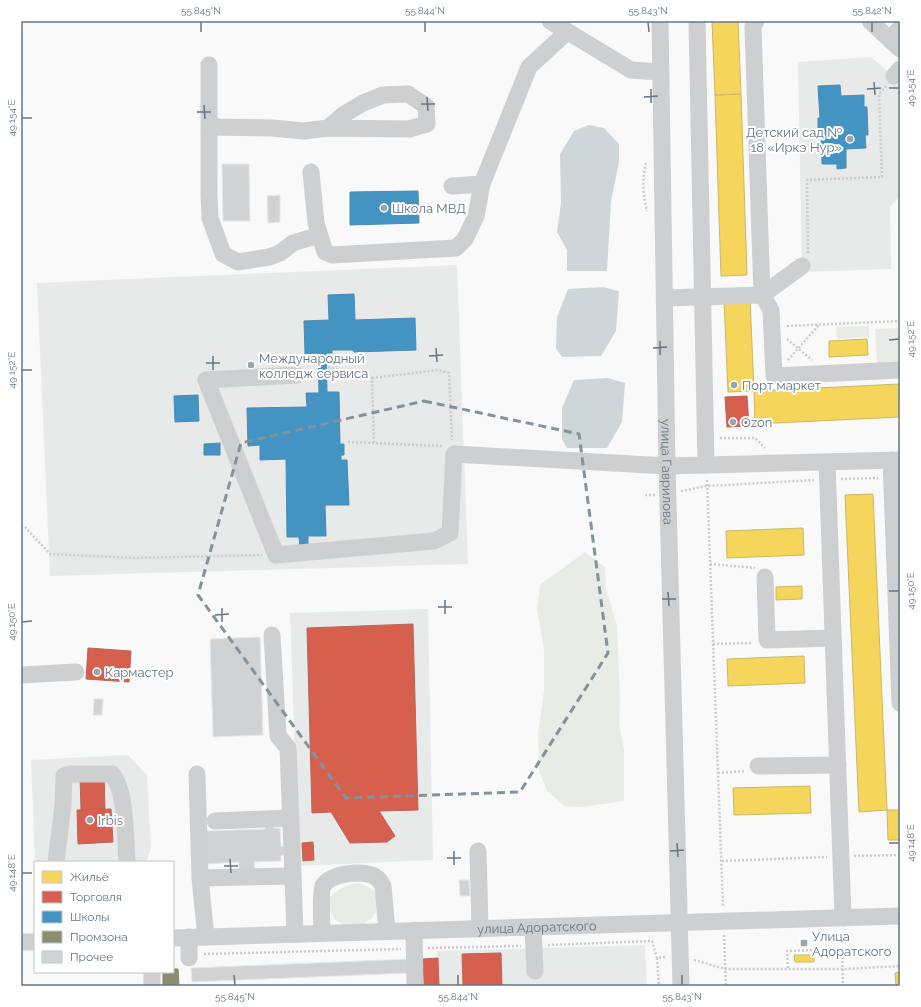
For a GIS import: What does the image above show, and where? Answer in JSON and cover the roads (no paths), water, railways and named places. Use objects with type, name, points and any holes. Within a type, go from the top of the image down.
[{"type":"street","points":[[550,21],[631,70],[660,72]]},
{"type":"street","name":"улица Гаврилова","points":[[660,21],[668,494],[681,986]]},
{"type":"street","points":[[697,21],[706,465]]},
{"type":"street","points":[[756,21],[753,27],[762,295],[771,310],[774,376],[900,370]]},
{"type":"street","points":[[870,21],[897,39]]},
{"type":"street","points":[[311,172],[316,223],[325,252],[332,255],[456,248],[465,239],[476,216],[482,184],[530,67],[567,32]]},
{"type":"street","points":[[209,65],[210,218],[223,254],[238,262],[269,258],[280,253],[293,243],[319,236]]},
{"type":"street","points":[[210,127],[272,128],[304,131],[328,128],[409,129],[427,124],[426,106],[408,94],[383,95],[363,103],[344,115],[328,128]]},
{"type":"street","points":[[452,186],[482,184]]},
{"type":"street","points":[[665,298],[762,295],[802,266]]},
{"type":"street","points":[[297,375],[206,380],[276,555],[434,541],[450,533],[454,454],[668,466],[896,460],[891,478],[897,557],[900,702]]},
{"type":"street","points":[[827,462],[843,918]]},
{"type":"street","points":[[765,577],[768,640],[833,638]]},
{"type":"street","points":[[272,635],[278,736],[288,748],[295,934]]},
{"type":"street","points":[[21,675],[76,672]]},
{"type":"street","points":[[758,766],[838,765]]},
{"type":"street","points":[[56,861],[64,776],[71,774],[112,774],[116,777],[123,800],[127,861]]},
{"type":"street","points":[[196,774],[200,878],[206,938]]},
{"type":"street","points":[[215,821],[291,818]]},
{"type":"street","points":[[478,851],[480,928]]},
{"type":"street","points":[[322,933],[322,888],[328,879],[340,874],[373,875],[379,880],[383,886],[387,931]]},
{"type":"street","points":[[200,878],[293,876]]},
{"type":"street","name":"улица Адоратского","points":[[181,938],[900,916]]},
{"type":"street","points":[[533,927],[535,971]]},
{"type":"street","points":[[414,930],[415,986]]},
{"type":"street","points":[[181,938],[189,957]]},
{"type":"street","points":[[21,942],[34,942]]},
{"type":"street","points":[[152,973],[152,986]]},
{"type":"place","name":"Детский сад № 18 «Иркэ Нур»","points":[[850,139]]},
{"type":"place","name":"Школа МВД","points":[[384,208]]},
{"type":"place","name":"Международный колледж сервиса","points":[[251,365]]},
{"type":"place","name":"Порт маркет","points":[[734,385]]},
{"type":"place","name":"Ozon","points":[[733,422]]},
{"type":"place","name":"Кармастер","points":[[97,672]]},
{"type":"place","name":"Irbis","points":[[90,820]]},
{"type":"place","name":"Улица Адоратского","points":[[804,943]]}]
